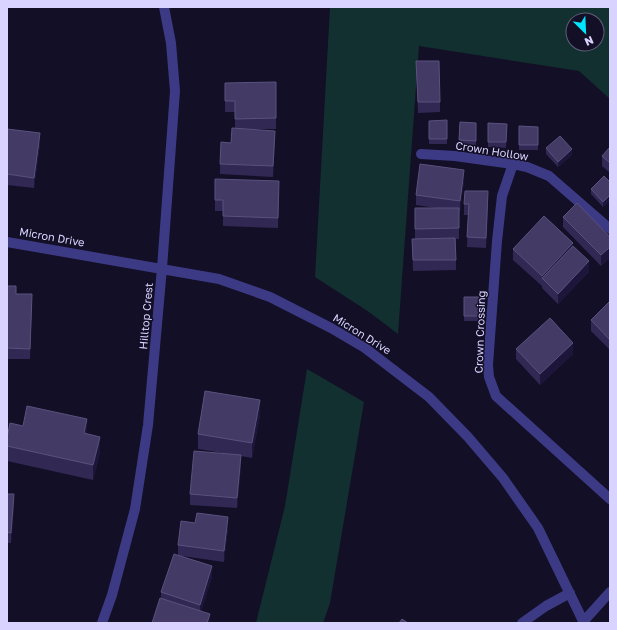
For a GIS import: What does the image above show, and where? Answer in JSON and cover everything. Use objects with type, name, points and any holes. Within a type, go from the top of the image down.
[{"type":"street","name":"Hilltop Crest","points":[[102,623],[112,595],[135,509],[148,425],[162,268],[175,91],[171,43],[164,7]]},
{"type":"street","name":"Crown Hollow","points":[[421,154],[455,156],[527,167],[549,176],[610,229]]},
{"type":"street","name":"Crown Crossing","points":[[513,164],[502,196],[497,241],[488,365],[489,377],[496,396],[610,499]]},
{"type":"street","name":"Micron Drive","points":[[7,242],[219,279],[262,294],[331,328],[365,348],[429,397],[468,437],[503,478],[538,528],[584,622]]},
{"type":"street","points":[[584,622],[610,592]]},
{"type":"street","points":[[522,623],[546,606],[570,593]]},
{"type":"green space","points":[[330,7],[610,7],[610,99],[579,71],[419,46],[398,334],[369,312],[315,277]]},
{"type":"green space","points":[[307,369],[364,402],[330,603],[323,623],[256,623],[285,506]]},
{"type":"building","points":[[416,61],[439,61],[440,102],[418,102]]},
{"type":"building","points":[[276,82],[276,118],[235,119],[235,101],[225,101],[225,83]]},
{"type":"building","points":[[447,120],[447,139],[429,139],[429,121]]},
{"type":"building","points":[[460,122],[476,123],[476,141],[459,140]]},
{"type":"building","points":[[488,123],[507,124],[506,142],[488,142]]},
{"type":"building","points":[[519,126],[538,127],[538,145],[519,145]]},
{"type":"building","points":[[232,128],[275,131],[273,166],[220,164],[221,142],[231,143]]},
{"type":"building","points":[[7,129],[40,133],[34,178],[7,174]]},
{"type":"building","points":[[560,136],[572,149],[558,162],[546,148]]},
{"type":"building","points":[[610,147],[610,163],[602,156]]},
{"type":"building","points":[[420,164],[464,170],[460,201],[416,195]]},
{"type":"building","points":[[604,176],[610,182],[610,195],[603,202],[591,189]]},
{"type":"building","points":[[215,179],[279,181],[278,218],[223,216],[223,200],[215,200]]},
{"type":"building","points":[[465,191],[488,191],[486,238],[467,237],[469,204],[464,204]]},
{"type":"building","points":[[577,203],[610,237],[610,247],[601,255],[563,217]]},
{"type":"building","points":[[415,208],[459,208],[459,228],[415,229]]},
{"type":"building","points":[[544,216],[573,243],[542,276],[513,249]]},
{"type":"building","points":[[455,238],[456,260],[413,260],[412,239]]},
{"type":"building","points":[[573,246],[589,261],[558,294],[542,278]]},
{"type":"building","points":[[7,286],[16,286],[16,294],[32,294],[30,349],[7,348]]},
{"type":"building","points":[[464,297],[480,297],[480,316],[464,316]]},
{"type":"building","points":[[610,301],[610,340],[591,320]]},
{"type":"building","points":[[550,318],[573,343],[540,374],[516,349]]},
{"type":"building","points":[[205,391],[260,400],[252,443],[198,434]]},
{"type":"building","points":[[27,406],[87,419],[84,433],[100,437],[93,465],[7,446],[10,423],[23,426]]},
{"type":"building","points":[[194,451],[241,455],[237,498],[190,494]]},
{"type":"building","points":[[7,494],[14,494],[11,533],[7,532]]},
{"type":"building","points":[[197,513],[228,517],[224,551],[178,545],[181,521],[195,523]]},
{"type":"building","points":[[174,554],[212,566],[200,605],[161,592]]},
{"type":"building","points":[[160,598],[210,614],[207,623],[152,623]]},
{"type":"building","points":[[402,619],[408,623],[399,623]]}]
